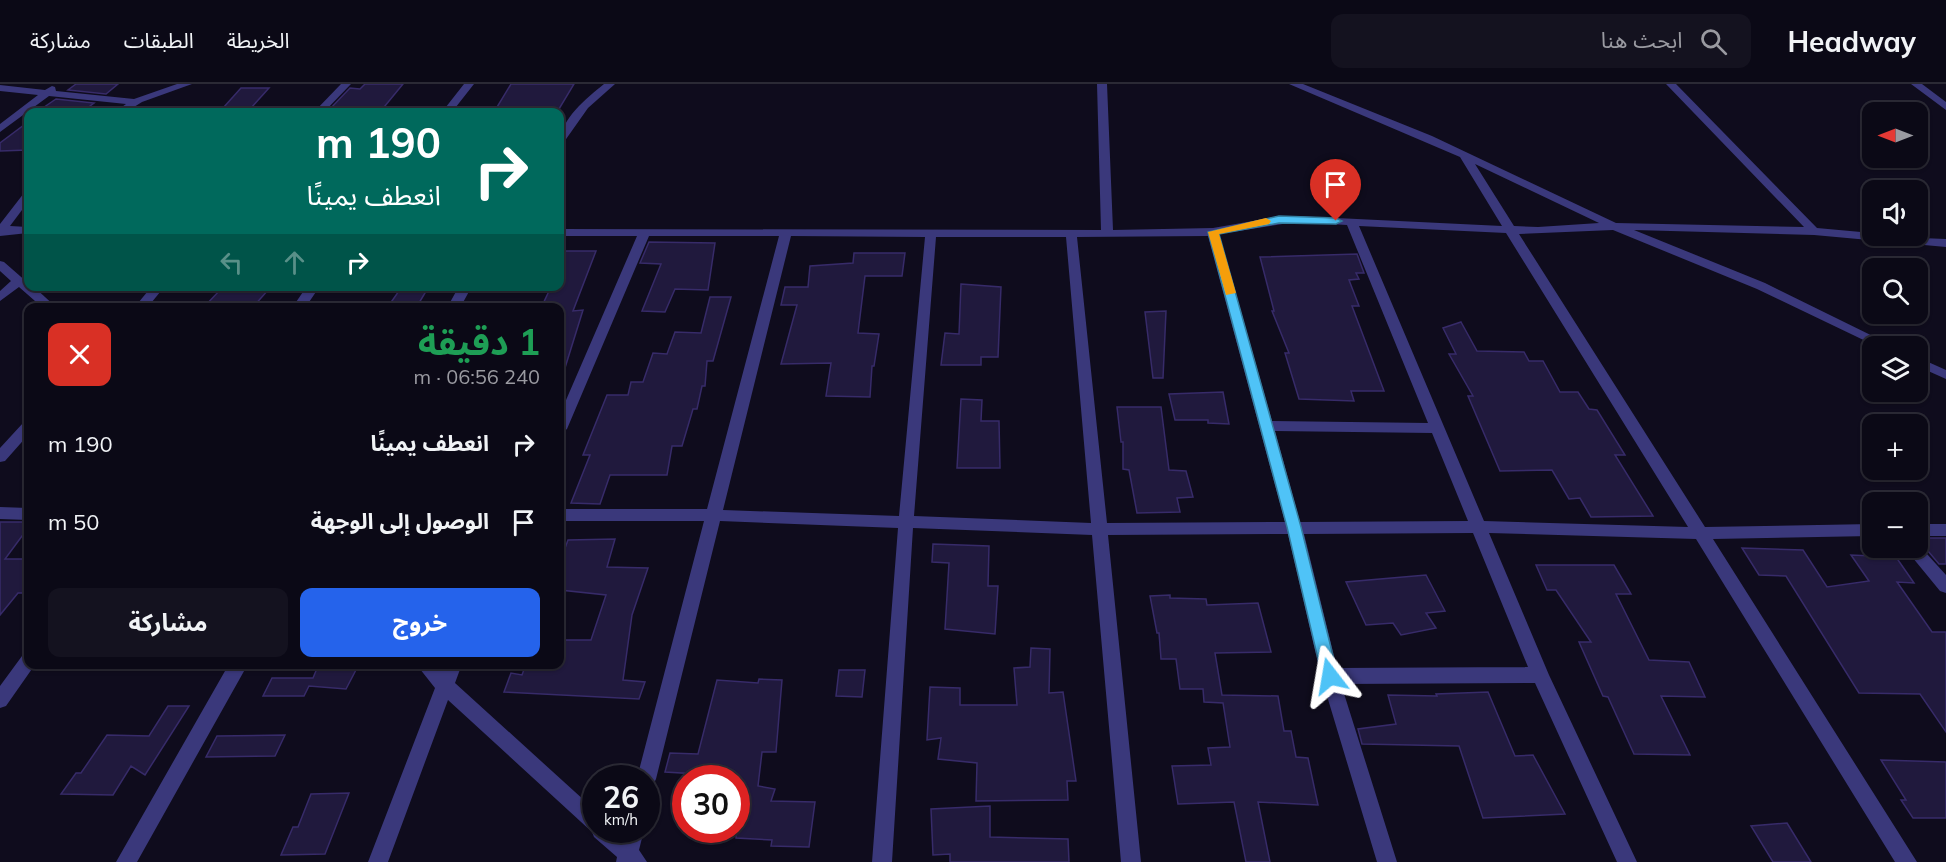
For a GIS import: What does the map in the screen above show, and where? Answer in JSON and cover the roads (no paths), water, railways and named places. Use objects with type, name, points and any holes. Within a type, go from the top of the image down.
[{"type":"street","points":[[126,108],[135,102],[187,84]]},
{"type":"street","points":[[324,108],[346,84]]},
{"type":"street","points":[[450,108],[469,84]]},
{"type":"street","points":[[564,134],[584,106],[610,84]]},
{"type":"street","points":[[1102,84],[1107,233]]},
{"type":"street","points":[[1294,84],[1463,154],[1614,225],[1761,286],[1865,336]]},
{"type":"street","points":[[1671,84],[1814,231]]},
{"type":"street","points":[[1916,84],[1946,107]]},
{"type":"street","points":[[0,88],[53,88],[135,102]]},
{"type":"street","points":[[27,108],[53,88]]},
{"type":"street","points":[[0,129],[24,110]]},
{"type":"street","points":[[1463,154],[1698,533],[1907,862]]},
{"type":"street","points":[[1,231],[24,200]]},
{"type":"street","points":[[564,232],[1213,232],[1279,219],[1538,231],[1614,225],[1814,231],[1946,243]]},
{"type":"street","points":[[1352,222],[1540,675],[1627,862]]},
{"type":"street","points":[[1,231],[24,230]]},
{"type":"street","points":[[564,420],[645,232]]},
{"type":"street","points":[[650,765],[786,232]]},
{"type":"street","points":[[882,862],[906,522],[931,232]]},
{"type":"street","points":[[1213,232],[1294,527],[1330,676],[1387,862]]},
{"type":"street","points":[[1071,233],[1131,862]]},
{"type":"street","points":[[0,265],[24,285]]},
{"type":"street","points":[[0,297],[19,281]]},
{"type":"street","points":[[31,291],[45,303]]},
{"type":"street","points":[[144,303],[155,291]]},
{"type":"street","points":[[1928,366],[1946,375]]},
{"type":"street","points":[[1267,426],[1438,428]]},
{"type":"street","points":[[0,457],[24,431]]},
{"type":"street","points":[[0,513],[24,514]]},
{"type":"street","points":[[564,515],[713,515],[1098,529],[1479,527],[1698,533],[1862,530]]},
{"type":"street","points":[[1928,530],[1946,530]]},
{"type":"street","points":[[1922,558],[1946,586]]},
{"type":"street","points":[[0,700],[24,667]]},
{"type":"street","points":[[126,862],[236,669]]},
{"type":"street","points":[[430,669],[444,685],[582,811]]},
{"type":"street","points":[[378,862],[451,669]]},
{"type":"street","points":[[1330,676],[1540,675]]},
{"type":"street","points":[[615,843],[630,859]]},
{"type":"street","points":[[630,859],[632,843]]}]
